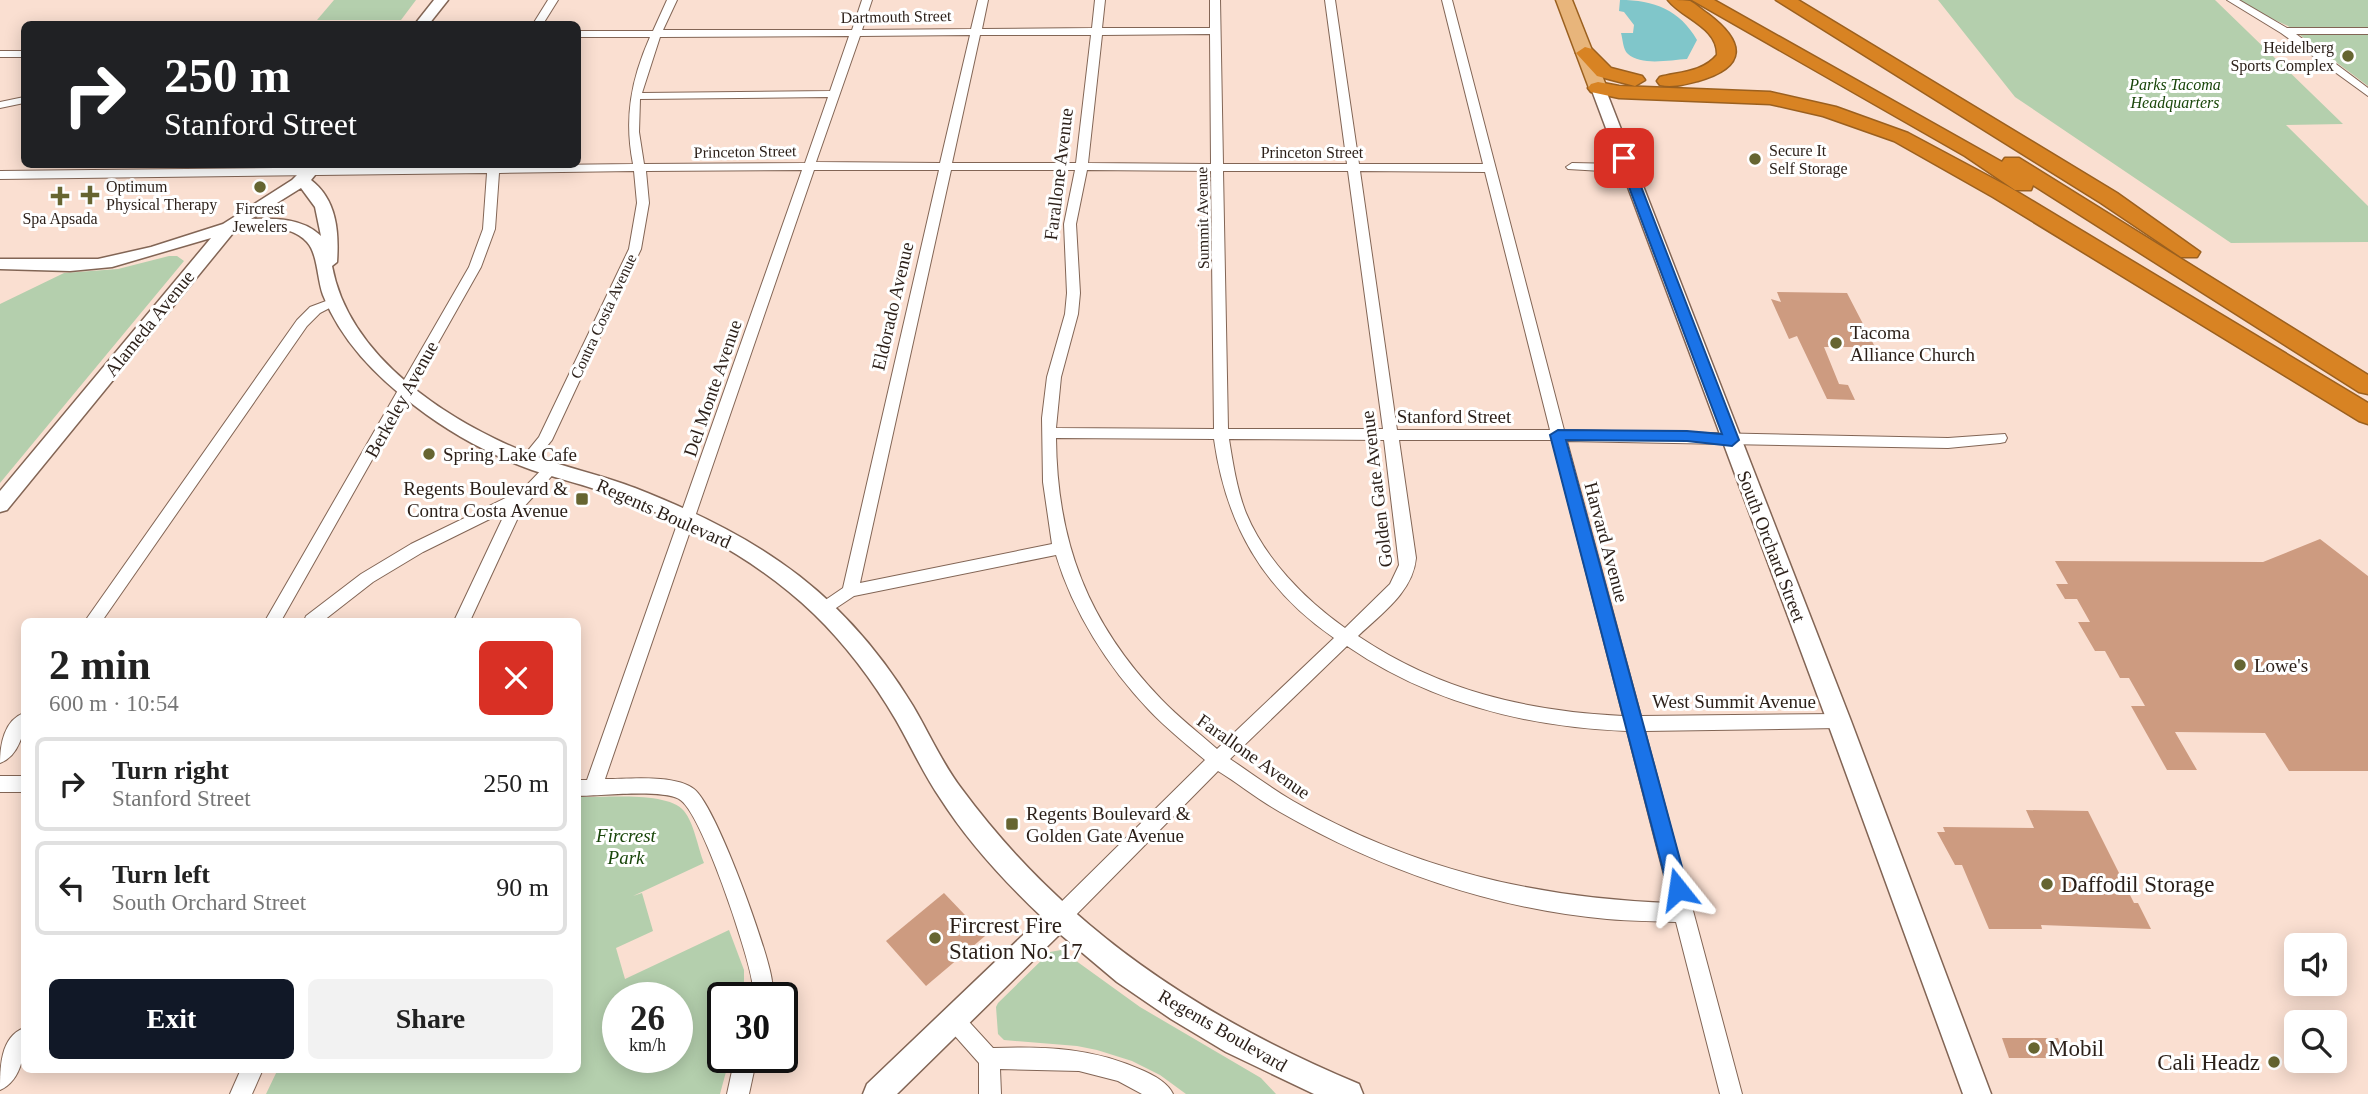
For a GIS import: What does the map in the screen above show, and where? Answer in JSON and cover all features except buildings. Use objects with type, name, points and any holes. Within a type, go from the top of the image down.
[{"type":"highway","points":[[1596,83],[1613,84],[1697,76],[1711,71],[1727,55],[1727,44],[1721,33],[1676,0]]},
{"type":"highway","points":[[1701,0],[1972,152],[2240,323],[2368,413]]},
{"type":"highway","points":[[1724,0],[1986,146],[2368,386]]},
{"type":"highway","points":[[1785,0],[2109,198],[2368,373]]},
{"type":"highway","points":[[1585,52],[1596,66],[1608,74],[1625,79],[1651,81]]},
{"type":"highway","points":[[1596,83],[1619,92],[1770,98],[1851,117],[1901,137],[2001,192],[2368,413]]},
{"type":"highway","points":[[1609,116],[1620,104],[1634,99],[1692,93]]},
{"type":"main road","points":[[424,21],[441,0]]},
{"type":"main road","name":"South Orchard Street","points":[[1564,0],[1609,116],[1625,173],[1732,440],[1977,1094]]},
{"type":"main road","points":[[1596,83],[1586,83],[1625,173]]},
{"type":"main road","points":[[311,173],[314,191],[328,222],[330,243],[326,278]]},
{"type":"main road","name":"Alameda Avenue","points":[[0,505],[227,229],[249,210],[311,173]]},
{"type":"main road","name":"Regents Boulevard","points":[[0,264],[95,264],[145,255],[227,229],[256,223],[301,229],[319,245],[334,302],[356,340],[407,389],[464,429],[528,459],[632,495],[688,519],[717,532],[757,556],[824,610],[869,662],[893,695],[947,789],[982,838],[1015,875],[1060,917],[1185,1013],[1293,1071],[1349,1094]]},
{"type":"main road","points":[[145,255],[172,251],[189,253],[197,265]]},
{"type":"main road","points":[[877,1094],[1060,917]]},
{"type":"street","points":[[540,21],[553,0]]},
{"type":"street","name":"Contra Costa Avenue","points":[[528,459],[545,440],[629,264],[643,208],[634,131],[635,96],[641,71],[671,0]]},
{"type":"street","name":"Del Monte Avenue","points":[[585,788],[688,519],[867,0]]},
{"type":"street","name":"Eldorado Avenue","points":[[850,591],[983,0]]},
{"type":"street","name":"Farallone Avenue","points":[[1100,0],[1081,167],[1070,226],[1073,304],[1052,384],[1050,475],[1061,548],[1091,619],[1121,666],[1180,730],[1217,760],[1327,829],[1434,873],[1496,891],[1577,908],[1649,914],[1685,913]]},
{"type":"street","name":"Summit Avenue","points":[[1215,0],[1221,435]]},
{"type":"street","name":"Golden Gate Avenue","points":[[1060,917],[1217,760],[1401,584],[1407,571],[1408,558],[1330,0]]},
{"type":"street","name":"Harvard Avenue","points":[[1447,0],[1632,722],[1731,1094]]},
{"type":"street","points":[[2232,0],[2286,31],[2368,93]]},
{"type":"street","points":[[2286,31],[2368,32]]},
{"type":"street","name":"Dartmouth Street","points":[[581,34],[1216,32]]},
{"type":"street","points":[[0,54],[21,54]]},
{"type":"street","points":[[635,96],[834,94]]},
{"type":"street","points":[[0,105],[21,101]]},
{"type":"street","points":[[1572,167],[1625,173]]},
{"type":"street","name":"Princeton Street","points":[[0,175],[311,173],[463,168]]},
{"type":"street","name":"Berkeley Avenue","points":[[275,618],[407,389],[482,252],[494,209],[493,168]]},
{"type":"street","name":"Princeton Street","points":[[581,168],[1490,168]]},
{"type":"street","points":[[95,618],[302,323],[315,310],[334,302]]},
{"type":"street","name":"Stanford Street","points":[[1050,433],[1687,436],[1732,440],[1948,443],[2000,438]]},
{"type":"street","name":"West Summit Avenue","points":[[1221,435],[1226,472],[1234,500],[1255,545],[1293,593],[1345,637],[1409,674],[1472,699],[1550,717],[1632,722],[1839,721]]},
{"type":"street","points":[[463,618],[516,506],[552,468]]},
{"type":"street","points":[[316,618],[367,578],[417,548],[525,495]]},
{"type":"street","points":[[824,610],[850,591],[1061,548]]},
{"type":"street","points":[[0,755],[21,724]]},
{"type":"street","points":[[0,784],[21,784]]},
{"type":"street","points":[[585,788],[677,790],[686,793],[698,804],[709,824],[762,982]]},
{"type":"street","points":[[954,1020],[989,1059],[990,1094]]},
{"type":"street","points":[[0,1079],[21,1043]]},
{"type":"street","points":[[989,1059],[1082,1059],[1121,1071],[1162,1094]]},
{"type":"street","points":[[241,1094],[251,1073]]},
{"type":"street","points":[[738,1094],[743,1073]]},
{"type":"green space","points":[[334,0],[416,0],[401,20],[317,20]]},
{"type":"green space","name":"Parks Tacoma Headquarters","points":[[1938,0],[2215,0],[2343,124],[2286,125],[2368,206],[2368,242],[2231,243],[2015,97]]},
{"type":"green space","name":"Heidelberg Sports Complex","points":[[2239,0],[2368,0],[2368,86],[2288,26],[2251,9]]},
{"type":"green space","points":[[177,256],[184,261],[0,483],[0,304],[64,273],[118,269]]},
{"type":"green space","name":"Fircrest Park","points":[[581,797],[634,797],[664,801],[684,811],[704,863],[633,896],[642,893],[653,931],[616,948],[625,979],[729,930],[744,970],[744,982],[707,982],[707,1073],[726,1073],[720,1094],[266,1094],[276,1073],[581,1073]]},
{"type":"green space","points":[[1061,950],[1140,1007],[1261,1078],[1276,1094],[1186,1094],[1160,1075],[1132,1061],[1097,1050],[1004,1040],[998,1034],[998,1003],[1050,952]]},
{"type":"water","points":[[1620,0],[1655,5],[1683,21],[1697,40],[1687,59],[1648,61],[1628,54],[1621,33],[1633,33],[1634,25],[1624,12],[1619,11]]},
{"type":"place","name":"Heidelberg Sports Complex","points":[[2348,56]]},
{"type":"place","name":"Secure It Self Storage","points":[[1755,159]]},
{"type":"place","name":"Fircrest Jewelers","points":[[260,187]]},
{"type":"place","name":"Optimum Physical Therapy","points":[[90,195]]},
{"type":"place","name":"Spa Apsada","points":[[60,196]]},
{"type":"place","name":"Tacoma Alliance Church","points":[[1836,343]]},
{"type":"place","name":"Spring Lake Cafe","points":[[429,454]]},
{"type":"place","name":"Regents Boulevard & Contra Costa Avenue","points":[[582,499]]},
{"type":"place","name":"Lowe's","points":[[2240,665]]},
{"type":"place","name":"Regents Boulevard & Golden Gate Avenue","points":[[1012,824]]},
{"type":"place","name":"Daffodil Storage","points":[[2047,884]]},
{"type":"place","name":"Fircrest Fire Station No. 17","points":[[935,938]]},
{"type":"place","name":"Mobil","points":[[2034,1048]]},
{"type":"place","name":"Cali Headz","points":[[2274,1062]]},
{"type":"route","points":[[1624,158],[1732,440],[1687,436],[1558,435],[1678,889]]}]
